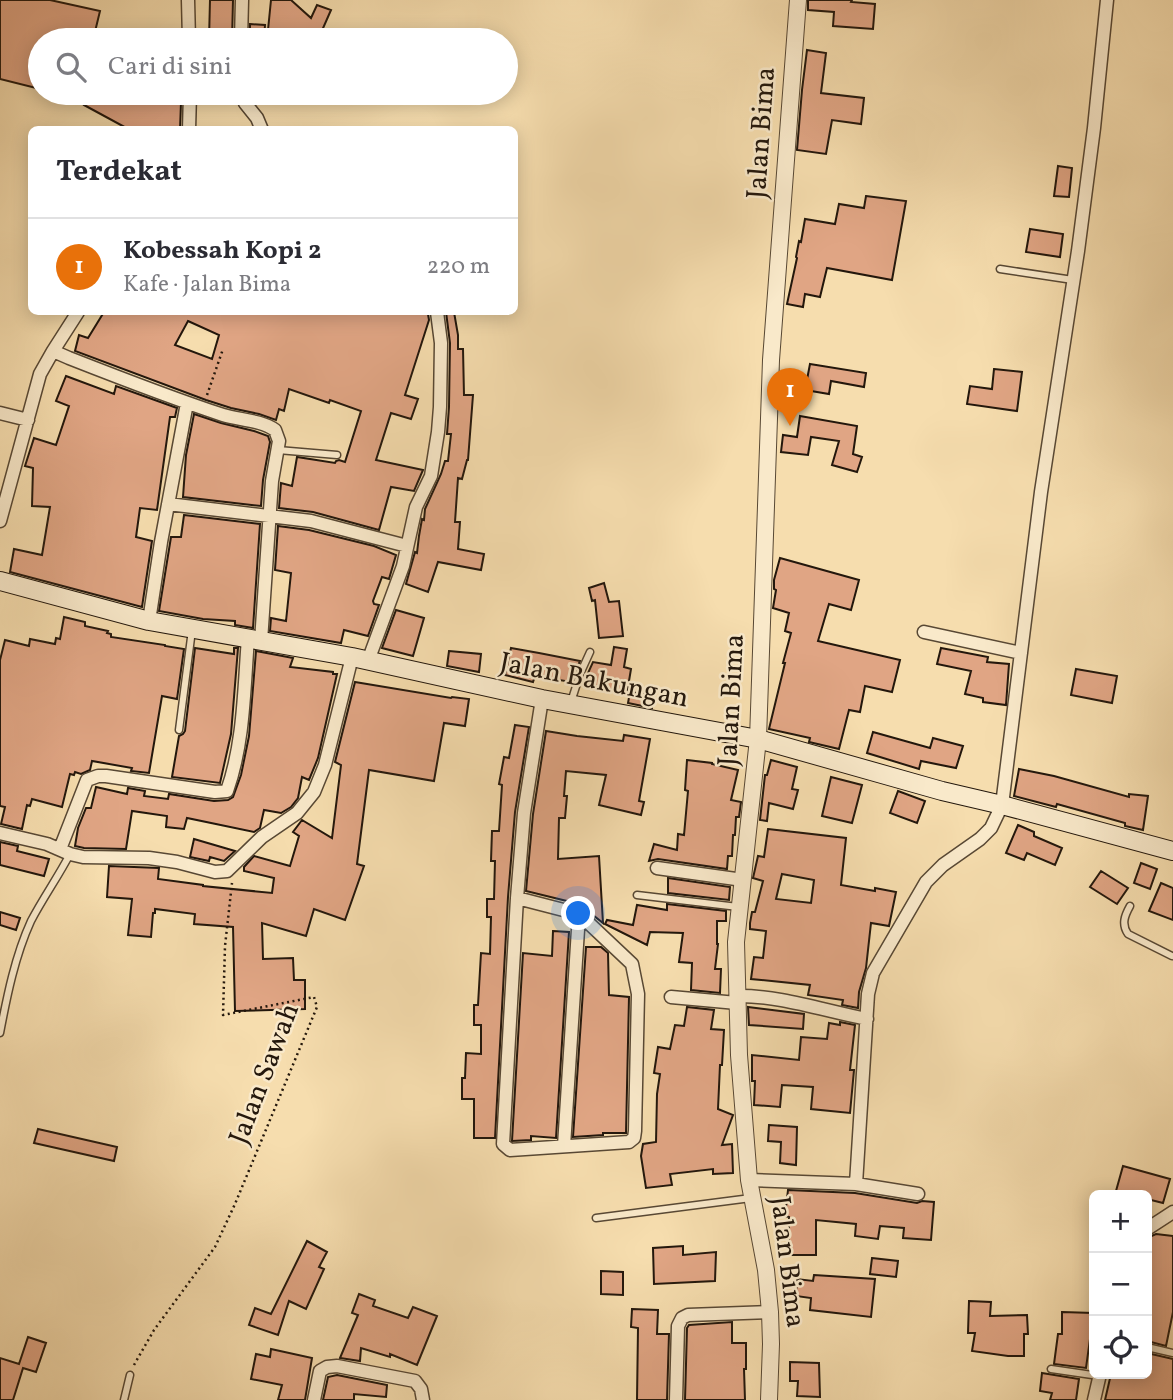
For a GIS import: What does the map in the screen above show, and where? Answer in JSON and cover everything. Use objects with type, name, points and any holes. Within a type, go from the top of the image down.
[{"type":"main road","name":"Jalan Bakungan","points":[[0,580],[149,621],[360,659],[542,699],[758,738],[942,791],[1173,851]]},
{"type":"street","points":[[188,0],[189,28]]},
{"type":"street","points":[[241,28],[242,0]]},
{"type":"street","name":"Jalan Bima","points":[[769,1400],[770,1312],[766,1270],[749,1180],[739,1055],[737,942],[758,738],[771,360],[798,0]]},
{"type":"street","points":[[856,1184],[868,994],[873,973],[926,882],[943,865],[980,839],[990,828],[1002,805],[1041,492],[1094,128],[1107,0]]},
{"type":"street","points":[[189,126],[190,105]]},
{"type":"street","points":[[246,105],[260,126]]},
{"type":"street","points":[[0,521],[40,374],[76,315]]},
{"type":"street","points":[[0,833],[47,844],[65,852],[104,858],[149,858],[215,872],[227,871],[262,837],[304,806],[314,792],[325,765],[360,659],[403,566],[416,507],[431,476],[438,432],[441,343],[437,315]]},
{"type":"street","points":[[53,351],[187,403],[272,427],[279,441],[272,481],[255,639],[235,762],[227,791],[215,792],[106,776],[92,778],[87,780],[65,852]]},
{"type":"street","points":[[149,621],[187,403]]},
{"type":"street","points":[[0,413],[28,420]]},
{"type":"street","points":[[168,504],[311,521],[407,546]]},
{"type":"street","points":[[924,632],[1021,653]]},
{"type":"street","points":[[517,898],[579,914],[632,964],[638,994],[635,1131],[634,1138],[629,1142],[510,1150],[503,1144],[517,898],[524,813],[542,699]]},
{"type":"street","points":[[657,868],[743,880]]},
{"type":"street","points":[[564,1146],[579,914]]},
{"type":"street","points":[[671,997],[737,1000],[750,996],[867,1019]]},
{"type":"street","points":[[749,1180],[856,1184],[918,1194]]},
{"type":"street","points":[[1152,1226],[1173,1212]]},
{"type":"street","points":[[676,1400],[678,1326],[682,1318],[688,1315],[770,1312]]},
{"type":"street","points":[[314,1400],[320,1371],[337,1366],[415,1381],[421,1389],[423,1400]]},
{"type":"street","points":[[1094,1400],[1098,1379]]},
{"type":"lane","points":[[1000,269],[1073,280]]},
{"type":"lane","points":[[278,450],[337,455]]},
{"type":"lane","points":[[179,730],[192,628]]},
{"type":"lane","points":[[571,704],[590,652]]},
{"type":"lane","points":[[0,1033],[27,931],[65,852]]},
{"type":"lane","points":[[637,895],[740,907]]},
{"type":"lane","points":[[1130,906],[1124,924],[1128,934],[1173,955]]},
{"type":"lane","points":[[596,1218],[752,1197]]},
{"type":"lane","points":[[1152,1348],[1173,1353]]},
{"type":"lane","points":[[1051,1369],[1089,1374]]},
{"type":"lane","points":[[124,1400],[130,1375]]},
{"type":"path","points":[[202,408],[223,349]]},
{"type":"path","name":"Jalan Sawah","points":[[130,1375],[153,1330],[215,1247],[317,1007],[314,997],[223,1015],[225,946],[233,865]]},
{"type":"building","points":[[0,0],[50,0],[100,11],[96,28],[28,28],[28,86],[0,79]]},
{"type":"building","points":[[210,0],[233,0],[232,28],[209,28]]},
{"type":"building","points":[[271,0],[291,0],[311,18],[317,5],[331,10],[323,28],[268,28]]},
{"type":"building","points":[[808,0],[852,0],[851,2],[875,4],[873,29],[833,26],[834,12],[808,10]]},
{"type":"building","points":[[250,24],[265,25],[265,28],[250,28]]},
{"type":"building","points":[[807,50],[826,53],[821,93],[864,98],[861,124],[832,120],[826,154],[797,150]]},
{"type":"building","points":[[84,105],[181,105],[180,126],[123,126]]},
{"type":"building","points":[[1058,166],[1072,168],[1069,197],[1054,196]]},
{"type":"building","points":[[866,196],[906,201],[892,280],[827,268],[820,297],[805,294],[803,307],[787,304],[805,219],[835,224],[839,204],[864,208]]},
{"type":"building","points":[[1030,229],[1063,234],[1060,257],[1026,252]]},
{"type":"building","points":[[102,315],[428,315],[429,320],[405,395],[418,399],[411,419],[391,413],[376,460],[423,470],[414,491],[391,487],[379,530],[313,512],[279,508],[281,483],[292,486],[297,457],[345,462],[361,411],[289,389],[284,411],[279,409],[276,420],[231,408],[75,351],[79,335],[88,338]],"holes":[[[188,321],[219,335],[212,359],[175,345]]]},
{"type":"building","points":[[446,315],[455,315],[458,349],[463,349],[464,395],[473,395],[468,460],[462,479],[458,478],[455,522],[460,522],[458,549],[484,554],[481,570],[438,562],[428,592],[406,584],[415,552],[417,553],[425,509],[445,461],[448,461],[451,434],[447,434],[450,343]]},
{"type":"building","points":[[810,364],[866,373],[864,387],[831,381],[829,394],[805,390]]},
{"type":"building","points":[[994,369],[1022,372],[1017,411],[967,404],[970,386],[992,389]]},
{"type":"building","points":[[66,376],[114,394],[116,386],[177,408],[175,417],[170,417],[157,510],[140,508],[136,537],[152,541],[142,607],[10,572],[14,549],[42,555],[50,507],[32,506],[33,468],[25,466],[34,438],[56,445],[69,406],[56,401]]},
{"type":"building","points":[[194,414],[268,436],[270,442],[261,506],[183,497],[186,455]]},
{"type":"building","points":[[800,416],[857,426],[853,454],[862,457],[857,472],[832,465],[839,441],[811,437],[808,455],[781,452],[783,435],[797,437]]},
{"type":"building","points":[[184,515],[260,524],[253,628],[235,625],[235,621],[203,619],[159,611],[171,537],[181,537]]},
{"type":"building","points":[[278,526],[309,530],[374,546],[396,555],[389,579],[382,577],[373,601],[379,605],[368,636],[344,630],[341,643],[270,631],[271,618],[286,621],[291,573],[275,570]]},
{"type":"building","points":[[780,558],[859,580],[851,610],[829,604],[818,641],[900,660],[892,692],[865,686],[860,712],[849,710],[839,749],[809,742],[810,738],[769,729],[791,633],[785,631],[789,613],[773,608],[776,590],[774,580]]},
{"type":"building","points":[[604,583],[609,602],[619,601],[623,636],[599,638],[595,600],[592,601],[589,588]]},
{"type":"building","points":[[396,610],[424,618],[413,656],[382,648]]},
{"type":"building","points":[[64,617],[85,622],[85,626],[108,631],[111,637],[184,649],[177,699],[162,696],[149,773],[92,761],[90,770],[81,774],[70,774],[62,807],[32,799],[30,806],[27,805],[22,829],[1,824],[5,807],[0,806],[0,660],[5,640],[29,646],[30,639],[55,644],[56,638],[60,639]]},
{"type":"building","points":[[614,647],[627,649],[624,667],[631,669],[627,693],[583,684],[593,662],[611,665]]},
{"type":"building","points":[[195,648],[234,654],[234,648],[238,648],[231,734],[220,783],[172,777],[179,736],[185,731]]},
{"type":"building","points":[[511,648],[580,661],[571,682],[535,676],[533,682],[505,675]]},
{"type":"building","points":[[941,648],[988,657],[987,662],[1009,664],[1006,705],[983,702],[983,698],[965,694],[971,671],[937,664]]},
{"type":"building","points":[[256,651],[293,658],[290,667],[337,674],[318,758],[309,780],[302,777],[298,798],[291,807],[281,813],[264,810],[260,828],[254,832],[187,818],[184,829],[166,827],[167,816],[132,811],[126,849],[75,846],[78,828],[86,808],[91,808],[96,787],[127,794],[128,788],[145,791],[144,796],[168,799],[169,794],[214,801],[233,797],[241,775],[249,736]]},
{"type":"building","points":[[449,651],[481,654],[479,672],[447,666]]},
{"type":"building","points":[[1076,669],[1117,676],[1112,703],[1071,695]]},
{"type":"building","points":[[355,682],[469,699],[465,726],[444,723],[434,781],[369,770],[357,864],[364,866],[345,920],[314,909],[306,936],[262,923],[263,959],[293,958],[294,980],[305,980],[305,1009],[235,1011],[233,927],[194,924],[195,914],[155,909],[151,937],[128,935],[132,899],[107,897],[109,866],[159,868],[158,879],[272,893],[274,878],[244,871],[244,867],[254,856],[290,866],[299,836],[293,832],[302,820],[332,838],[341,765],[335,762]]},
{"type":"building","points":[[630,692],[653,695],[652,708],[628,703]]},
{"type":"building","points":[[515,725],[529,727],[515,812],[495,1138],[474,1138],[474,1099],[462,1099],[462,1078],[465,1078],[466,1053],[481,1054],[481,1025],[474,1025],[474,1005],[478,1005],[481,953],[490,954],[491,917],[487,917],[487,899],[494,899],[495,861],[491,861],[492,831],[499,831],[502,785],[499,784],[504,757],[509,758]]},
{"type":"building","points":[[546,731],[623,741],[624,735],[650,739],[639,801],[644,802],[641,815],[599,805],[606,775],[566,771],[565,818],[559,818],[558,859],[599,856],[603,923],[579,904],[526,891],[533,814]]},
{"type":"building","points":[[873,732],[930,748],[933,738],[963,746],[956,768],[921,761],[919,769],[867,753]]},
{"type":"building","points":[[687,760],[738,770],[731,800],[741,802],[733,835],[732,856],[728,856],[727,869],[658,859],[649,861],[654,844],[677,850],[678,834],[684,835],[688,791],[685,790]]},
{"type":"building","points":[[771,760],[797,767],[792,789],[798,790],[793,809],[769,803],[767,821],[760,820],[765,775]]},
{"type":"building","points":[[1019,769],[1129,797],[1129,794],[1148,796],[1143,830],[1057,804],[1056,807],[1014,796]]},
{"type":"building","points":[[831,777],[862,785],[852,823],[822,816]]},
{"type":"building","points":[[898,791],[925,801],[917,823],[890,813]]},
{"type":"building","points":[[1018,825],[1034,832],[1034,836],[1062,848],[1055,865],[1027,853],[1024,860],[1006,853]]},
{"type":"building","points":[[768,829],[846,838],[841,885],[896,892],[889,926],[871,923],[858,1008],[842,1005],[843,1000],[808,995],[810,985],[751,979],[754,957],[763,958],[766,931],[750,929],[752,912],[755,912],[763,881],[753,878],[758,856],[764,857]],"holes":[[[782,874],[814,880],[811,903],[776,899]]]},
{"type":"building","points":[[194,839],[235,851],[224,861],[210,857],[209,861],[190,857]]},
{"type":"building","points":[[0,842],[18,846],[17,851],[49,859],[44,876],[0,865]]},
{"type":"building","points":[[1141,863],[1157,869],[1150,889],[1134,883]]},
{"type":"building","points":[[1101,871],[1128,888],[1117,904],[1090,887]]},
{"type":"building","points":[[668,878],[730,887],[729,900],[668,893]]},
{"type":"building","points":[[1161,883],[1173,888],[1173,920],[1149,911]]},
{"type":"building","points":[[667,904],[726,911],[726,921],[717,921],[715,969],[721,969],[720,993],[691,990],[692,963],[679,962],[683,933],[650,932],[647,945],[605,924],[607,920],[633,925],[637,905],[667,910]]},
{"type":"building","points":[[0,912],[20,918],[16,930],[0,925]]},
{"type":"building","points":[[553,931],[569,932],[556,1138],[531,1136],[531,1140],[512,1141],[523,953],[552,956]]},
{"type":"building","points":[[586,947],[601,947],[608,953],[609,995],[629,997],[626,1133],[573,1137]]},
{"type":"building","points":[[687,1007],[714,1010],[711,1029],[724,1030],[718,1109],[733,1115],[722,1145],[732,1144],[733,1173],[713,1174],[713,1169],[670,1174],[672,1185],[646,1188],[641,1156],[643,1144],[656,1142],[660,1074],[654,1073],[658,1047],[670,1049],[675,1025],[684,1026]]},
{"type":"building","points":[[748,1007],[804,1014],[803,1029],[749,1025]]},
{"type":"building","points":[[840,1022],[855,1025],[850,1070],[854,1070],[850,1113],[811,1109],[813,1087],[782,1085],[780,1107],[754,1105],[752,1055],[799,1060],[801,1037],[827,1039],[829,1023],[840,1025]]},
{"type":"building","points":[[769,1125],[797,1127],[796,1165],[780,1163],[781,1142],[768,1141]]},
{"type":"building","points":[[38,1129],[117,1147],[114,1161],[34,1143]]},
{"type":"building","points":[[1123,1166],[1170,1179],[1163,1203],[1152,1200],[1152,1190],[1116,1190]]},
{"type":"building","points":[[788,1190],[855,1193],[917,1203],[934,1202],[931,1240],[903,1238],[904,1228],[880,1226],[878,1239],[855,1236],[856,1224],[816,1220],[816,1255],[789,1255],[789,1217],[785,1216]]},
{"type":"building","points":[[1152,1236],[1173,1236],[1173,1312],[1166,1346],[1152,1342]]},
{"type":"building","points":[[307,1241],[327,1252],[319,1267],[324,1269],[306,1309],[289,1301],[278,1335],[249,1325],[255,1308],[271,1314]]},
{"type":"building","points":[[683,1246],[683,1255],[716,1252],[715,1281],[654,1284],[653,1248]]},
{"type":"building","points":[[872,1258],[898,1261],[896,1277],[870,1274]]},
{"type":"building","points":[[601,1271],[623,1272],[623,1295],[601,1294]]},
{"type":"building","points":[[814,1275],[875,1279],[871,1317],[810,1310],[811,1298],[796,1296],[797,1279],[813,1281]]},
{"type":"building","points":[[359,1294],[375,1300],[373,1306],[408,1318],[413,1307],[437,1316],[417,1365],[390,1354],[390,1357],[361,1348],[360,1361],[340,1358],[358,1315],[352,1313]]},
{"type":"building","points":[[969,1301],[991,1302],[990,1316],[1027,1315],[1028,1334],[1024,1334],[1024,1356],[972,1351],[975,1333],[968,1333]]},
{"type":"building","points":[[632,1309],[658,1310],[657,1334],[669,1334],[667,1400],[637,1400],[638,1328],[631,1327]]},
{"type":"building","points":[[1062,1312],[1089,1313],[1086,1368],[1054,1364],[1058,1334],[1062,1334]]},
{"type":"building","points":[[732,1322],[732,1343],[746,1343],[745,1400],[685,1400],[687,1328],[689,1325]]},
{"type":"building","points":[[28,1337],[46,1343],[36,1372],[23,1368],[13,1400],[0,1400],[0,1358],[19,1364]]},
{"type":"building","points":[[271,1349],[312,1358],[305,1400],[278,1400],[282,1385],[251,1379],[256,1354],[270,1357]]},
{"type":"building","points":[[1152,1354],[1173,1359],[1173,1400],[1105,1400],[1110,1379],[1152,1379]]},
{"type":"building","points":[[790,1362],[819,1363],[820,1397],[797,1396],[798,1381],[790,1381]]},
{"type":"building","points":[[1042,1373],[1079,1379],[1076,1400],[1050,1400],[1052,1393],[1040,1391]]},
{"type":"building","points":[[337,1375],[387,1385],[386,1397],[354,1394],[354,1400],[323,1400],[328,1377]]},
{"type":"place","name":"Kobessah Kopi 2","points":[[790,426]]}]
